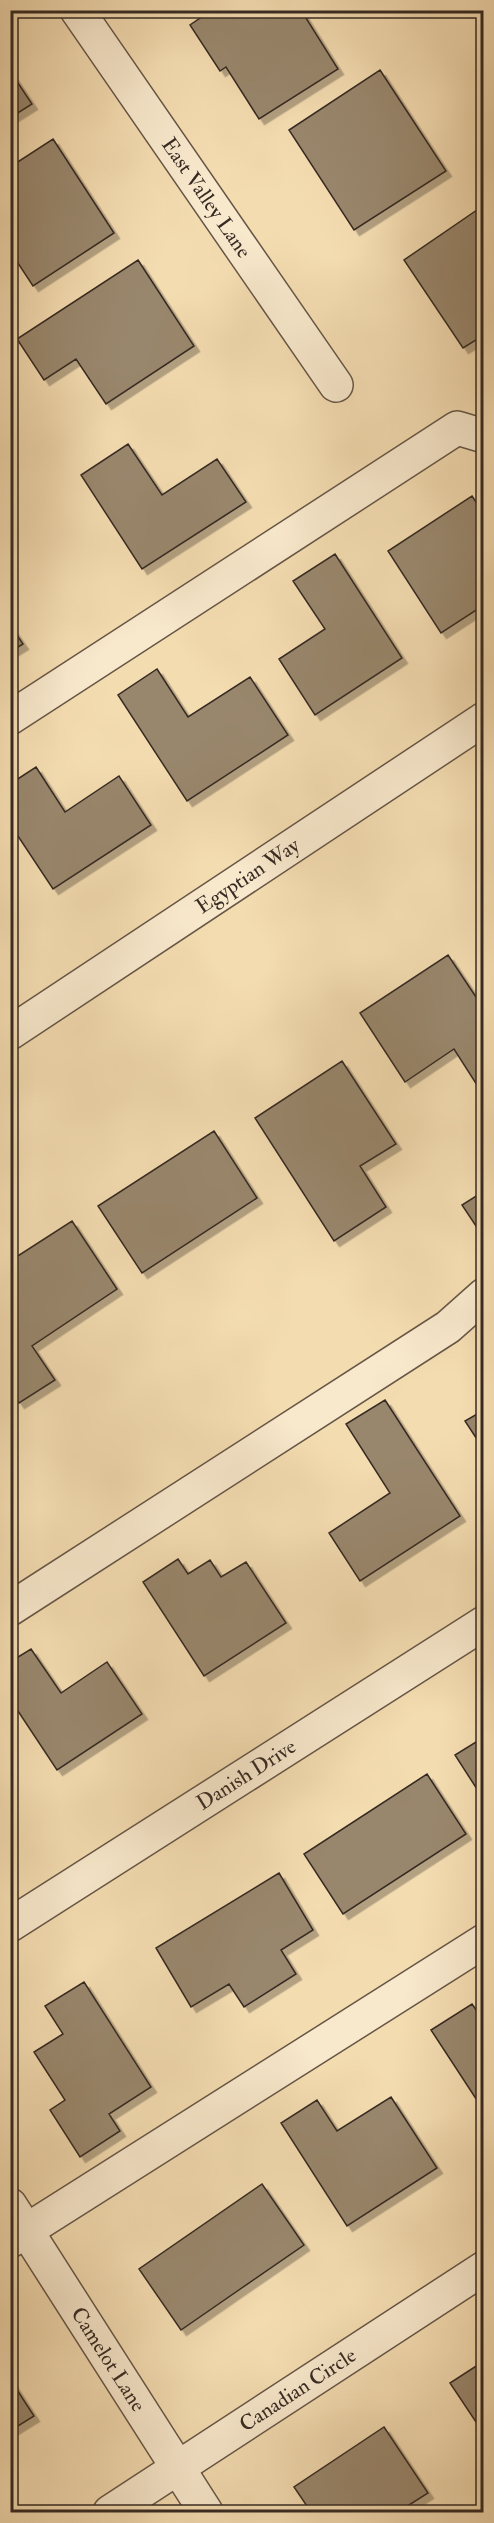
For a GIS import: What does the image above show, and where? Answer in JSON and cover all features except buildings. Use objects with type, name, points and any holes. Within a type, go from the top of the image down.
[{"type":"street","name":"East Valley Lane","points":[[76,10],[336,385]]},
{"type":"street","points":[[10,718],[457,428],[483,436]]},
{"type":"street","name":"Egyptian Way","points":[[10,1033],[483,719]]},
{"type":"street","points":[[10,1609],[448,1327],[483,1295]]},
{"type":"street","name":"Danish Drive","points":[[10,1925],[483,1623]]},
{"type":"street","points":[[16,2226],[483,1941]]},
{"type":"street","name":"Camelot Lane","points":[[16,2226],[206,2512]]},
{"type":"street","name":"Canadian Circle","points":[[110,2512],[483,2268]]}]
